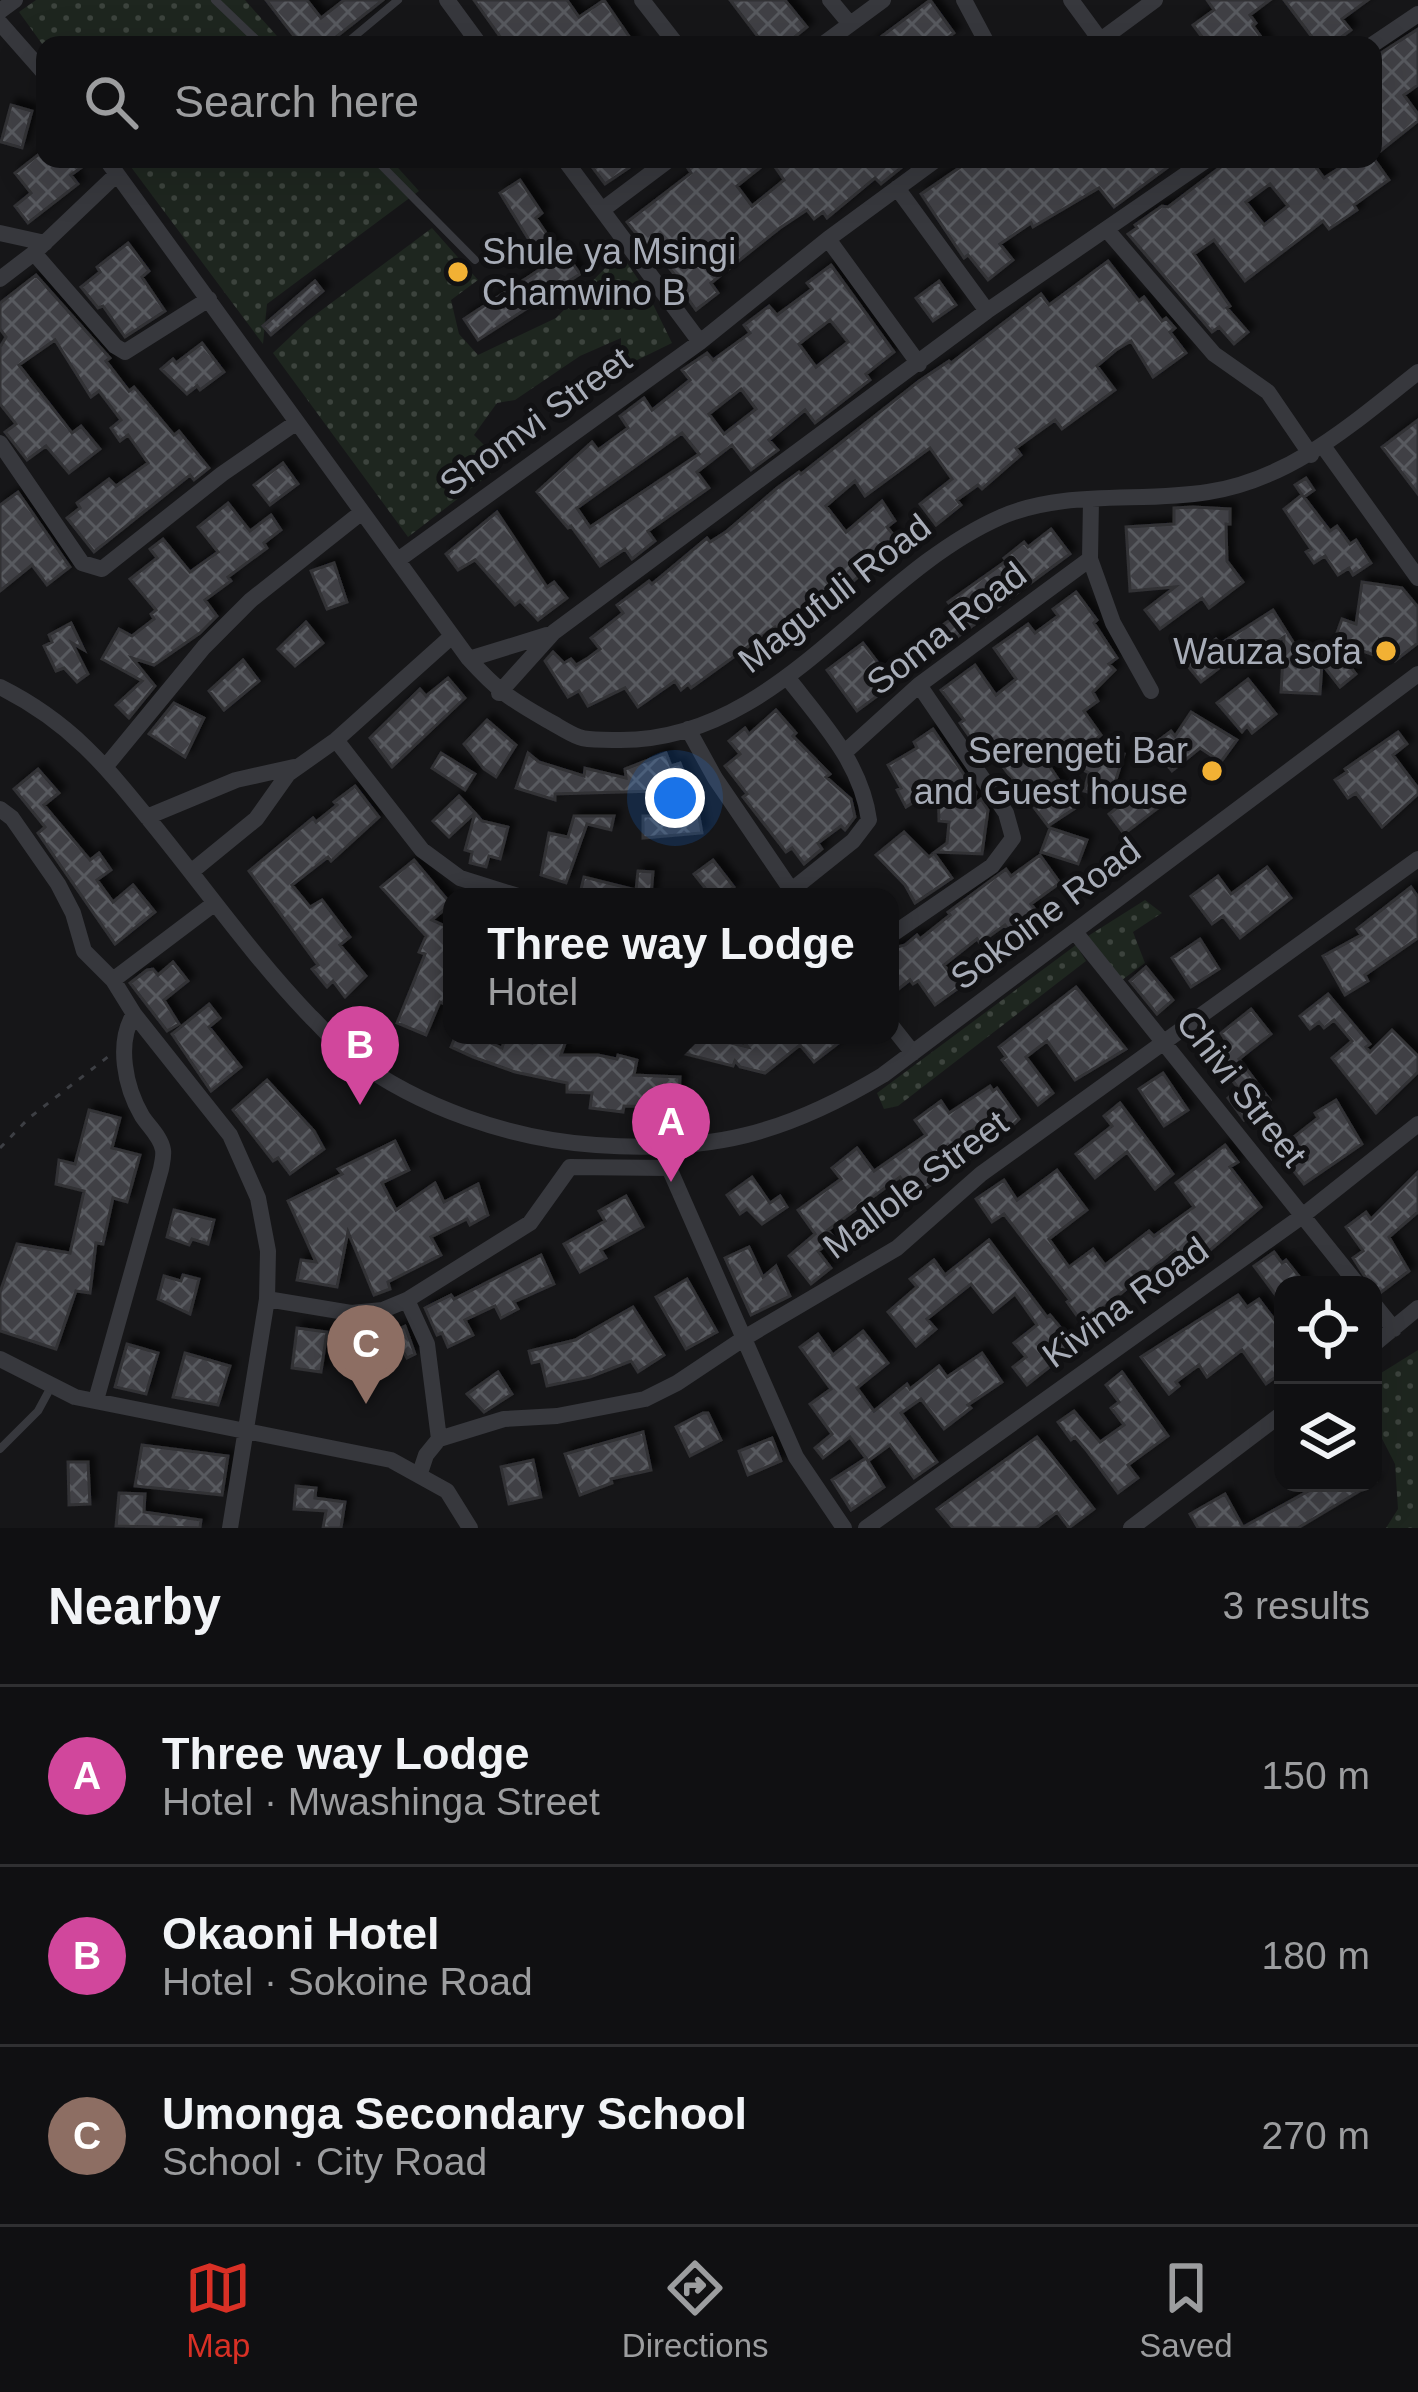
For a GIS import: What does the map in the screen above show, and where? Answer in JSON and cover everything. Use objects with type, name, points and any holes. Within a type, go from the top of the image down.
[{"type":"street","points":[[0,11],[15,0]]},
{"type":"street","points":[[447,0],[473,36]]},
{"type":"street","points":[[642,0],[670,36]]},
{"type":"street","points":[[830,0],[850,24]]},
{"type":"street","points":[[834,36],[883,0]]},
{"type":"street","points":[[964,0],[983,36]]},
{"type":"street","points":[[1071,0],[1094,36]]},
{"type":"street","points":[[1108,36],[1155,0]]},
{"type":"street","points":[[1382,38],[1418,14]]},
{"type":"street","points":[[0,22],[36,64]]},
{"type":"street","points":[[0,279],[39,248],[109,168]]},
{"type":"street","name":"Magufuli Road","points":[[112,168],[469,659],[499,693],[581,739],[643,740],[733,711],[787,677],[956,540],[1006,515],[1091,500],[1205,493],[1247,484],[1317,451],[1418,371]]},
{"type":"street","points":[[571,168],[700,342]]},
{"type":"street","points":[[602,210],[658,168]]},
{"type":"street","name":"Shomvi Street","points":[[398,560],[700,342],[925,168]]},
{"type":"street","points":[[499,693],[554,632],[987,311],[1191,168]]},
{"type":"street","points":[[897,188],[987,311]]},
{"type":"street","points":[[1107,230],[1214,354],[1268,392],[1418,578]]},
{"type":"street","points":[[0,232],[39,248],[115,346],[125,352],[208,299]]},
{"type":"street","points":[[828,239],[919,364]]},
{"type":"street","points":[[0,443],[82,563],[102,569],[222,474],[297,422]]},
{"type":"street","points":[[1091,500],[1090,560],[1113,623],[1151,692]]},
{"type":"street","points":[[106,766],[205,647],[251,600],[362,512]]},
{"type":"street","name":"Soma Road","points":[[845,752],[919,685],[1090,560]]},
{"type":"street","points":[[469,659],[554,632]]},
{"type":"street","points":[[191,872],[246,829],[273,790],[300,765],[336,740],[452,636]]},
{"type":"street","name":"Sokoine Road","points":[[0,687],[45,710],[106,766],[272,976],[349,1055],[424,1099],[488,1126],[545,1139],[661,1149],[754,1135],[825,1110],[913,1053],[1418,674]]},
{"type":"street","points":[[787,677],[845,752],[866,794],[869,820],[853,842],[798,888]]},
{"type":"street","points":[[899,930],[992,866],[1013,838],[1006,813],[919,685]]},
{"type":"street","points":[[688,729],[786,888]]},
{"type":"street","points":[[336,740],[422,850],[460,878],[492,888]]},
{"type":"street","points":[[147,817],[236,780],[300,765]]},
{"type":"street","points":[[0,809],[58,884],[84,951],[113,980],[134,1014],[213,1111],[259,1198],[268,1251],[267,1299],[230,1528]]},
{"type":"street","name":"Mallole Street","points":[[439,1439],[504,1420],[557,1416],[645,1399],[677,1383],[897,1248],[981,1174],[1418,860]]},
{"type":"street","points":[[113,980],[215,903]]},
{"type":"street","name":"Chivi Street","points":[[1075,932],[1350,1276]]},
{"type":"street","points":[[96,1400],[163,1149],[133,1097],[123,1047],[125,1028],[134,1014]]},
{"type":"street","points":[[899,1035],[913,1053]]},
{"type":"street","name":"Kivina Road","points":[[866,1528],[1301,1217],[1418,1124]]},
{"type":"street","points":[[661,1149],[796,1456],[844,1528]]},
{"type":"street","points":[[267,1299],[351,1313],[383,1310],[407,1300],[530,1223],[570,1167],[669,1168]]},
{"type":"street","points":[[407,1300],[427,1344],[439,1439],[420,1473]]},
{"type":"street","points":[[1382,1338],[1418,1308]]},
{"type":"street","points":[[1382,1314],[1394,1329]]},
{"type":"street","points":[[0,1359],[51,1387],[96,1400],[391,1460],[447,1491],[470,1528]]},
{"type":"street","points":[[1132,1528],[1274,1420]]},
{"type":"lane","points":[[215,0],[253,36]]},
{"type":"lane","points":[[355,36],[398,0]]},
{"type":"lane","points":[[384,168],[475,260]]},
{"type":"lane","points":[[0,1449],[38,1411],[51,1387]]},
{"type":"path","points":[[0,1148],[29,1118],[123,1047]]},
{"type":"shaded area","points":[[36,0],[245,0],[277,36],[36,36],[19,12]]},
{"type":"shaded area","points":[[132,168],[398,168],[419,191],[267,304],[263,344]]},
{"type":"shaded area","points":[[432,228],[478,280],[451,300],[459,334],[478,355],[556,318],[620,253],[647,292],[672,343],[621,368],[621,338],[580,356],[515,400],[497,403],[474,435],[503,464],[408,537],[273,353],[307,321]]},
{"type":"shaded area","points":[[1145,900],[1162,913],[1133,932],[1145,963],[1122,980],[1088,936]]},
{"type":"shaded area","points":[[1076,945],[1086,961],[898,1106],[884,1109],[877,1093]]},
{"type":"shaded area","points":[[1418,1350],[1418,1528],[1386,1528],[1398,1509],[1395,1464],[1382,1439],[1382,1372]]},
{"type":"building","points":[[266,0],[307,0],[321,18],[344,0],[383,0],[337,36],[294,36]]},
{"type":"building","points":[[474,0],[567,0],[579,17],[604,0],[629,36],[500,36]]},
{"type":"building","points":[[730,0],[785,0],[807,27],[796,36],[757,36]]},
{"type":"building","points":[[930,0],[954,33],[950,36],[882,36]]},
{"type":"building","points":[[1207,0],[1270,0],[1250,15],[1260,36],[1201,36],[1193,25],[1214,10]]},
{"type":"building","points":[[1284,0],[1368,0],[1342,19],[1351,30],[1343,36],[1311,36]]},
{"type":"building","points":[[1418,29],[1418,85],[1404,95],[1418,121],[1382,150],[1382,52]]},
{"type":"building","points":[[11,105],[32,111],[22,148],[1,142]]},
{"type":"building","points":[[36,156],[36,168],[81,168],[71,175],[78,184],[28,223],[15,206],[31,193],[15,173]]},
{"type":"building","points":[[593,168],[629,168],[605,184]]},
{"type":"building","points":[[688,168],[760,168],[737,186],[752,206],[784,180],[776,168],[901,168],[881,184],[875,178],[827,218],[823,212],[814,219],[807,210],[780,228],[711,283],[718,293],[696,310],[657,252],[653,255],[627,222],[691,173]]},
{"type":"building","points":[[959,168],[1167,168],[1114,207],[1099,188],[1033,227],[1031,223],[1000,244],[1013,260],[988,280],[968,255],[964,258],[921,194]]},
{"type":"building","points":[[1219,168],[1317,168],[1324,178],[1339,168],[1380,168],[1389,180],[1354,205],[1357,210],[1329,229],[1323,221],[1245,281],[1214,240],[1194,254],[1230,306],[1227,308],[1248,332],[1234,344],[1219,327],[1212,332],[1128,234],[1162,206],[1168,207]],"holes":[[[1270,184],[1288,206],[1264,225],[1246,202]]]},
{"type":"building","points":[[520,180],[542,213],[536,218],[580,274],[478,340],[464,319],[545,266],[500,193]]},
{"type":"building","points":[[128,243],[149,271],[142,277],[165,311],[125,337],[103,306],[98,308],[81,287],[100,272],[97,267]]},
{"type":"building","points":[[1108,261],[1139,301],[1144,297],[1162,321],[1166,318],[1175,328],[1170,332],[1186,353],[1153,377],[1131,341],[1116,350],[1097,366],[1115,390],[1062,429],[1055,420],[1016,448],[1021,455],[982,489],[978,485],[957,500],[961,505],[936,525],[920,504],[952,479],[930,448],[865,496],[855,481],[826,506],[846,532],[882,501],[895,521],[887,527],[898,540],[846,588],[780,633],[775,627],[691,688],[688,684],[681,690],[675,681],[638,707],[625,688],[588,706],[579,691],[568,697],[545,661],[553,652],[564,663],[571,659],[576,665],[588,658],[600,649],[591,638],[623,613],[617,605],[649,581],[652,584],[707,538],[710,542],[727,531],[777,488],[1041,294],[1049,305]]},
{"type":"building","points":[[831,265],[894,352],[866,374],[870,380],[815,423],[805,410],[769,440],[778,450],[751,470],[732,445],[697,472],[709,488],[648,531],[655,541],[632,559],[625,549],[600,566],[571,526],[537,492],[592,442],[598,450],[628,428],[620,416],[644,398],[652,410],[690,380],[682,370],[707,353],[713,360],[750,333],[744,325],[769,306],[777,315],[812,289],[807,283]],"holes":[[[830,320],[848,342],[816,367],[799,344]],[[741,389],[756,409],[724,434],[709,414]],[[682,433],[699,454],[590,527],[577,508]]]},
{"type":"building","points":[[36,275],[110,358],[106,361],[129,391],[134,387],[209,468],[194,480],[190,475],[94,552],[67,518],[80,508],[77,503],[109,479],[116,486],[148,463],[128,435],[120,441],[111,428],[121,420],[99,391],[91,397],[55,340],[19,365],[72,433],[81,426],[100,449],[69,473],[46,446],[27,460],[5,432],[16,424],[0,404],[0,347],[6,337],[0,329],[0,303]]},
{"type":"building","points":[[315,281],[323,291],[271,335],[263,326]]},
{"type":"building","points":[[939,281],[956,305],[933,321],[916,298]]},
{"type":"building","points":[[202,343],[224,372],[187,394],[161,369]]},
{"type":"building","points":[[1418,420],[1418,494],[1382,447]]},
{"type":"building","points":[[283,463],[298,484],[270,505],[254,485]]},
{"type":"building","points":[[1306,478],[1314,490],[1304,497],[1330,531],[1337,526],[1350,544],[1356,540],[1371,563],[1353,575],[1349,568],[1338,575],[1325,556],[1314,563],[1306,552],[1311,549],[1284,509],[1302,495],[1295,485]]},
{"type":"building","points":[[18,492],[70,567],[47,585],[32,565],[0,591],[0,505]]},
{"type":"building","points":[[228,503],[250,531],[271,515],[281,530],[264,543],[267,548],[205,600],[217,616],[200,633],[154,665],[132,658],[155,686],[129,718],[116,705],[142,681],[102,659],[119,629],[132,636],[154,619],[151,614],[156,610],[130,579],[157,558],[150,549],[163,539],[190,572],[218,552],[198,527]]},
{"type":"building","points":[[1174,508],[1230,509],[1227,561],[1243,582],[1209,608],[1202,598],[1160,629],[1145,610],[1175,587],[1130,591],[1126,527],[1174,524]]},
{"type":"building","points":[[497,512],[547,587],[554,582],[567,598],[538,620],[520,601],[515,605],[475,560],[458,570],[446,554]]},
{"type":"building","points":[[1051,529],[1070,554],[857,711],[827,670],[863,643],[882,668],[957,615],[948,602],[1006,561],[1024,542],[1028,547]]},
{"type":"building","points":[[334,563],[347,602],[327,609],[311,571]]},
{"type":"building","points":[[1362,582],[1402,588],[1418,607],[1418,643],[1395,661],[1379,640],[1374,655],[1334,641],[1342,619],[1356,624]]},
{"type":"building","points":[[1076,592],[1117,658],[1109,664],[1115,670],[1093,692],[1098,701],[1084,711],[1101,735],[1090,744],[1124,754],[1110,799],[1084,791],[1089,773],[1036,746],[1077,807],[1048,826],[984,742],[976,746],[960,723],[964,720],[941,690],[975,665],[996,695],[1016,679],[994,648],[1028,624],[1035,633],[1058,616],[1053,609]]},
{"type":"building","points":[[1273,610],[1295,645],[1335,647],[1356,674],[1340,687],[1322,664],[1320,694],[1281,692],[1284,637],[1246,662],[1240,652],[1201,682],[1186,664],[1216,639],[1220,644]]},
{"type":"building","points":[[306,622],[323,643],[295,666],[278,649]]},
{"type":"building","points":[[71,623],[84,650],[72,643],[88,674],[77,682],[64,668],[56,671],[44,646],[52,642],[49,635]]},
{"type":"building","points":[[243,660],[259,681],[224,710],[209,691]]},
{"type":"building","points":[[448,678],[465,698],[392,767],[370,738],[420,689],[426,696]]},
{"type":"building","points":[[1248,679],[1276,714],[1252,733],[1247,726],[1242,732],[1217,703]]},
{"type":"building","points":[[174,703],[204,718],[185,757],[149,734]]},
{"type":"building","points":[[776,710],[796,733],[793,736],[830,774],[826,777],[851,799],[855,817],[845,830],[841,826],[818,843],[822,849],[804,864],[792,848],[786,852],[725,766],[740,754],[729,741],[745,728],[749,734]]},
{"type":"building","points":[[1191,712],[1237,740],[1221,762],[1200,748],[1172,771],[1151,746],[1171,731],[1175,736]]},
{"type":"building","points":[[487,720],[516,745],[496,777],[464,744]]},
{"type":"building","points":[[933,729],[976,792],[974,805],[981,799],[988,810],[982,854],[935,852],[947,843],[949,822],[939,821],[938,787],[906,807],[897,790],[901,788],[888,765],[917,748],[914,742]]},
{"type":"building","points":[[1398,732],[1407,744],[1393,755],[1418,794],[1382,827],[1356,793],[1348,798],[1335,780]]},
{"type":"building","points":[[441,753],[475,774],[465,790],[432,768]]},
{"type":"building","points":[[528,753],[539,762],[584,776],[585,768],[626,778],[625,769],[666,753],[671,766],[680,763],[694,789],[702,833],[643,838],[643,816],[661,816],[657,791],[555,794],[555,800],[516,788]]},
{"type":"building","points":[[38,769],[59,793],[44,805],[90,860],[99,853],[111,870],[97,880],[113,902],[133,885],[155,912],[115,944],[38,833],[45,827],[14,789]]},
{"type":"building","points":[[1147,784],[1162,805],[1124,834],[1109,814]]},
{"type":"building","points":[[355,786],[379,817],[331,861],[328,857],[292,885],[310,907],[322,900],[350,937],[340,945],[366,976],[345,997],[333,981],[327,987],[312,969],[318,965],[249,871],[313,818],[316,822]]},
{"type":"building","points":[[459,796],[475,813],[449,837],[433,821]]},
{"type":"building","points":[[475,813],[482,821],[508,827],[500,859],[489,856],[486,867],[470,863],[472,852],[465,850]]},
{"type":"building","points":[[574,816],[614,816],[611,830],[587,824],[566,883],[541,875],[549,833],[568,837]]},
{"type":"building","points":[[1050,828],[1087,840],[1078,864],[1041,852]]},
{"type":"building","points":[[904,832],[929,857],[934,853],[952,878],[915,903],[876,855]]},
{"type":"building","points":[[1040,855],[1060,883],[1031,904],[1046,924],[1019,945],[1005,925],[980,943],[977,939],[944,965],[960,987],[935,1005],[918,981],[910,980],[899,989],[899,947],[917,935],[920,939],[1006,869],[1011,876]]},
{"type":"building","points":[[414,860],[443,894],[443,911],[432,920],[443,925],[443,1004],[426,1035],[397,1023],[425,954],[419,952],[426,936],[381,887]]},
{"type":"building","points":[[713,860],[734,887],[705,888],[694,874]]},
{"type":"building","points":[[1267,867],[1291,898],[1240,938],[1223,916],[1212,924],[1191,896],[1218,876],[1231,894]]},
{"type":"building","points":[[638,871],[653,872],[652,888],[636,888]]},
{"type":"building","points":[[584,877],[628,888],[581,888]]},
{"type":"building","points":[[1411,887],[1418,897],[1418,938],[1345,995],[1323,956],[1361,935],[1357,929]]},
{"type":"building","points":[[1200,939],[1219,969],[1191,987],[1172,958]]},
{"type":"building","points":[[173,962],[188,981],[164,1000],[179,1024],[167,1031],[130,983],[147,970],[158,975]]},
{"type":"building","points":[[1146,967],[1173,1000],[1157,1014],[1130,981]]},
{"type":"building","points":[[1076,987],[1126,1049],[1075,1080],[1047,1041],[1026,1057],[1053,1093],[1038,1105],[1002,1060],[1006,1057],[999,1047]]},
{"type":"building","points":[[1328,994],[1370,1044],[1366,1047],[1370,1052],[1392,1030],[1418,1056],[1418,1072],[1376,1113],[1332,1058],[1352,1041],[1334,1020],[1324,1028],[1319,1022],[1310,1029],[1300,1016]]},
{"type":"building","points":[[209,1004],[220,1018],[209,1027],[241,1067],[211,1091],[172,1034]]},
{"type":"building","points":[[1251,1009],[1271,1034],[1239,1059],[1270,1100],[1244,1120],[1228,1098],[1239,1089],[1210,1052],[1226,1041],[1221,1033]]},
{"type":"building","points":[[565,1044],[561,1055],[617,1059],[618,1055],[637,1060],[634,1075],[680,1077],[679,1102],[624,1106],[623,1112],[590,1108],[592,1093],[567,1092],[567,1083],[515,1072],[451,1047]]},
{"type":"building","points":[[675,1044],[837,1044],[814,1062],[800,1045],[765,1073],[740,1067],[735,1061],[733,1066],[673,1051]]},
{"type":"building","points":[[1163,1073],[1188,1110],[1164,1126],[1139,1089]]},
{"type":"building","points":[[267,1080],[314,1131],[324,1149],[290,1174],[278,1158],[273,1161],[233,1110]]},
{"type":"building","points":[[990,1086],[993,1091],[997,1088],[1019,1119],[999,1134],[989,1119],[965,1135],[978,1152],[952,1171],[914,1196],[900,1177],[828,1230],[835,1239],[818,1251],[831,1268],[811,1284],[789,1256],[815,1234],[798,1210],[841,1179],[832,1168],[857,1148],[874,1171],[926,1135],[915,1120],[941,1101],[949,1113]]},
{"type":"building","points":[[1336,1100],[1362,1144],[1304,1184],[1277,1150],[1318,1118],[1315,1113]]},
{"type":"building","points":[[1120,1103],[1173,1174],[1155,1189],[1127,1152],[1095,1178],[1076,1154],[1112,1126],[1104,1116]]},
{"type":"building","points":[[89,1110],[120,1118],[112,1148],[140,1155],[127,1202],[113,1198],[103,1244],[96,1243],[90,1293],[76,1291],[56,1349],[0,1331],[0,1292],[17,1244],[70,1253],[84,1191],[56,1184],[59,1160],[75,1164]]},
{"type":"building","points":[[395,1141],[409,1170],[382,1183],[396,1210],[435,1183],[444,1202],[478,1184],[488,1215],[470,1225],[467,1219],[431,1237],[441,1255],[388,1282],[390,1289],[374,1295],[348,1232],[337,1287],[297,1280],[301,1260],[316,1262],[288,1201]]},
{"type":"building","points":[[1225,1145],[1238,1162],[1230,1167],[1261,1207],[1189,1268],[1175,1250],[1083,1324],[1004,1214],[992,1222],[976,1199],[1004,1180],[1017,1200],[1057,1170],[1087,1210],[1049,1239],[1069,1267],[1093,1249],[1105,1265],[1149,1231],[1154,1236],[1194,1207],[1176,1183]]},
{"type":"building","points":[[1418,1172],[1418,1212],[1389,1237],[1409,1271],[1382,1291],[1382,1276],[1364,1276],[1353,1258],[1363,1251],[1346,1227],[1366,1212],[1371,1219]]},
{"type":"building","points":[[752,1177],[770,1203],[780,1196],[787,1207],[762,1224],[747,1209],[740,1214],[727,1195]]},
{"type":"building","points":[[626,1196],[643,1227],[601,1250],[606,1258],[580,1272],[564,1244],[605,1221],[599,1211]]},
{"type":"building","points":[[174,1210],[214,1220],[208,1244],[192,1239],[189,1245],[167,1237]]},
{"type":"building","points":[[989,1240],[1047,1317],[1076,1346],[1027,1385],[1013,1367],[1026,1357],[1014,1343],[1037,1325],[1015,1294],[993,1312],[971,1284],[927,1319],[936,1329],[916,1346],[888,1312],[917,1287],[910,1279],[934,1260],[945,1275]]},
{"type":"building","points":[[749,1247],[763,1277],[776,1266],[790,1296],[751,1315],[725,1258]]},
{"type":"building","points":[[1274,1252],[1299,1276],[1274,1276],[1274,1293],[1254,1266]]},
{"type":"building","points":[[541,1255],[554,1284],[514,1302],[518,1309],[501,1318],[495,1306],[465,1320],[473,1335],[448,1347],[442,1333],[437,1335],[425,1308],[451,1295],[454,1299]]},
{"type":"building","points":[[183,1275],[199,1279],[190,1314],[158,1299],[164,1276],[181,1281]]},
{"type":"building","points":[[687,1279],[717,1332],[686,1349],[656,1297]]},
{"type":"building","points":[[1238,1295],[1247,1307],[1259,1299],[1274,1319],[1274,1378],[1266,1384],[1242,1350],[1207,1377],[1199,1365],[1176,1382],[1179,1386],[1169,1394],[1141,1357]]},
{"type":"building","points":[[633,1307],[664,1355],[638,1372],[631,1361],[590,1377],[547,1386],[541,1361],[532,1363],[529,1351],[575,1340]]},
{"type":"building","points":[[405,1326],[415,1354],[407,1358],[402,1350],[378,1362],[369,1344]]},
{"type":"building","points":[[297,1328],[327,1332],[321,1372],[292,1368]]},
{"type":"building","points":[[863,1331],[888,1363],[857,1388],[874,1411],[939,1366],[947,1377],[982,1353],[1002,1382],[944,1429],[921,1399],[901,1413],[937,1462],[914,1478],[890,1445],[868,1461],[850,1437],[823,1458],[815,1448],[832,1434],[810,1404],[831,1389],[800,1347],[818,1334],[833,1355]]},
{"type":"building","points":[[127,1344],[158,1353],[146,1394],[115,1387]]},
{"type":"building","points":[[185,1353],[230,1366],[218,1405],[173,1397]]},
{"type":"building","points":[[498,1372],[512,1394],[484,1412],[467,1394]]},
{"type":"building","points":[[1122,1372],[1168,1436],[1128,1465],[1138,1478],[1118,1493],[1058,1422],[1074,1411],[1100,1442],[1124,1425],[1111,1408],[1119,1402],[1106,1385]]},
{"type":"building","points":[[708,1413],[721,1440],[690,1456],[676,1427]]},
{"type":"building","points":[[643,1432],[651,1470],[611,1479],[612,1483],[580,1495],[565,1454]]},
{"type":"building","points":[[1037,1437],[1094,1509],[1069,1528],[1057,1512],[1036,1528],[953,1528],[937,1509]]},
{"type":"building","points":[[772,1438],[781,1461],[748,1475],[739,1451]]},
{"type":"building","points":[[142,1445],[228,1456],[222,1495],[135,1486]]},
{"type":"building","points":[[866,1458],[884,1487],[851,1510],[832,1480]]},
{"type":"building","points":[[533,1460],[541,1497],[509,1504],[501,1467]]},
{"type":"building","points":[[68,1462],[88,1462],[90,1504],[69,1505]]},
{"type":"building","points":[[296,1486],[316,1488],[315,1498],[345,1502],[341,1528],[323,1528],[326,1511],[294,1509]]},
{"type":"building","points":[[1307,1492],[1358,1492],[1298,1528],[1198,1528],[1190,1514],[1225,1494],[1243,1527]]},
{"type":"building","points":[[119,1493],[145,1494],[144,1512],[201,1520],[200,1528],[116,1526]]},
{"type":"place","name":"Shule ya Msingi Chamwino B","points":[[458,272]]},
{"type":"place","name":"Wauza sofa","points":[[1386,651]]},
{"type":"place","name":"Serengeti Bar and Guest house","points":[[1212,771]]},
{"type":"place","name":"Okaoni Hotel","points":[[360,1105]]},
{"type":"place","name":"Three way Lodge","points":[[671,1182]]},
{"type":"place","name":"Umonga Secondary School","points":[[366,1404]]}]
